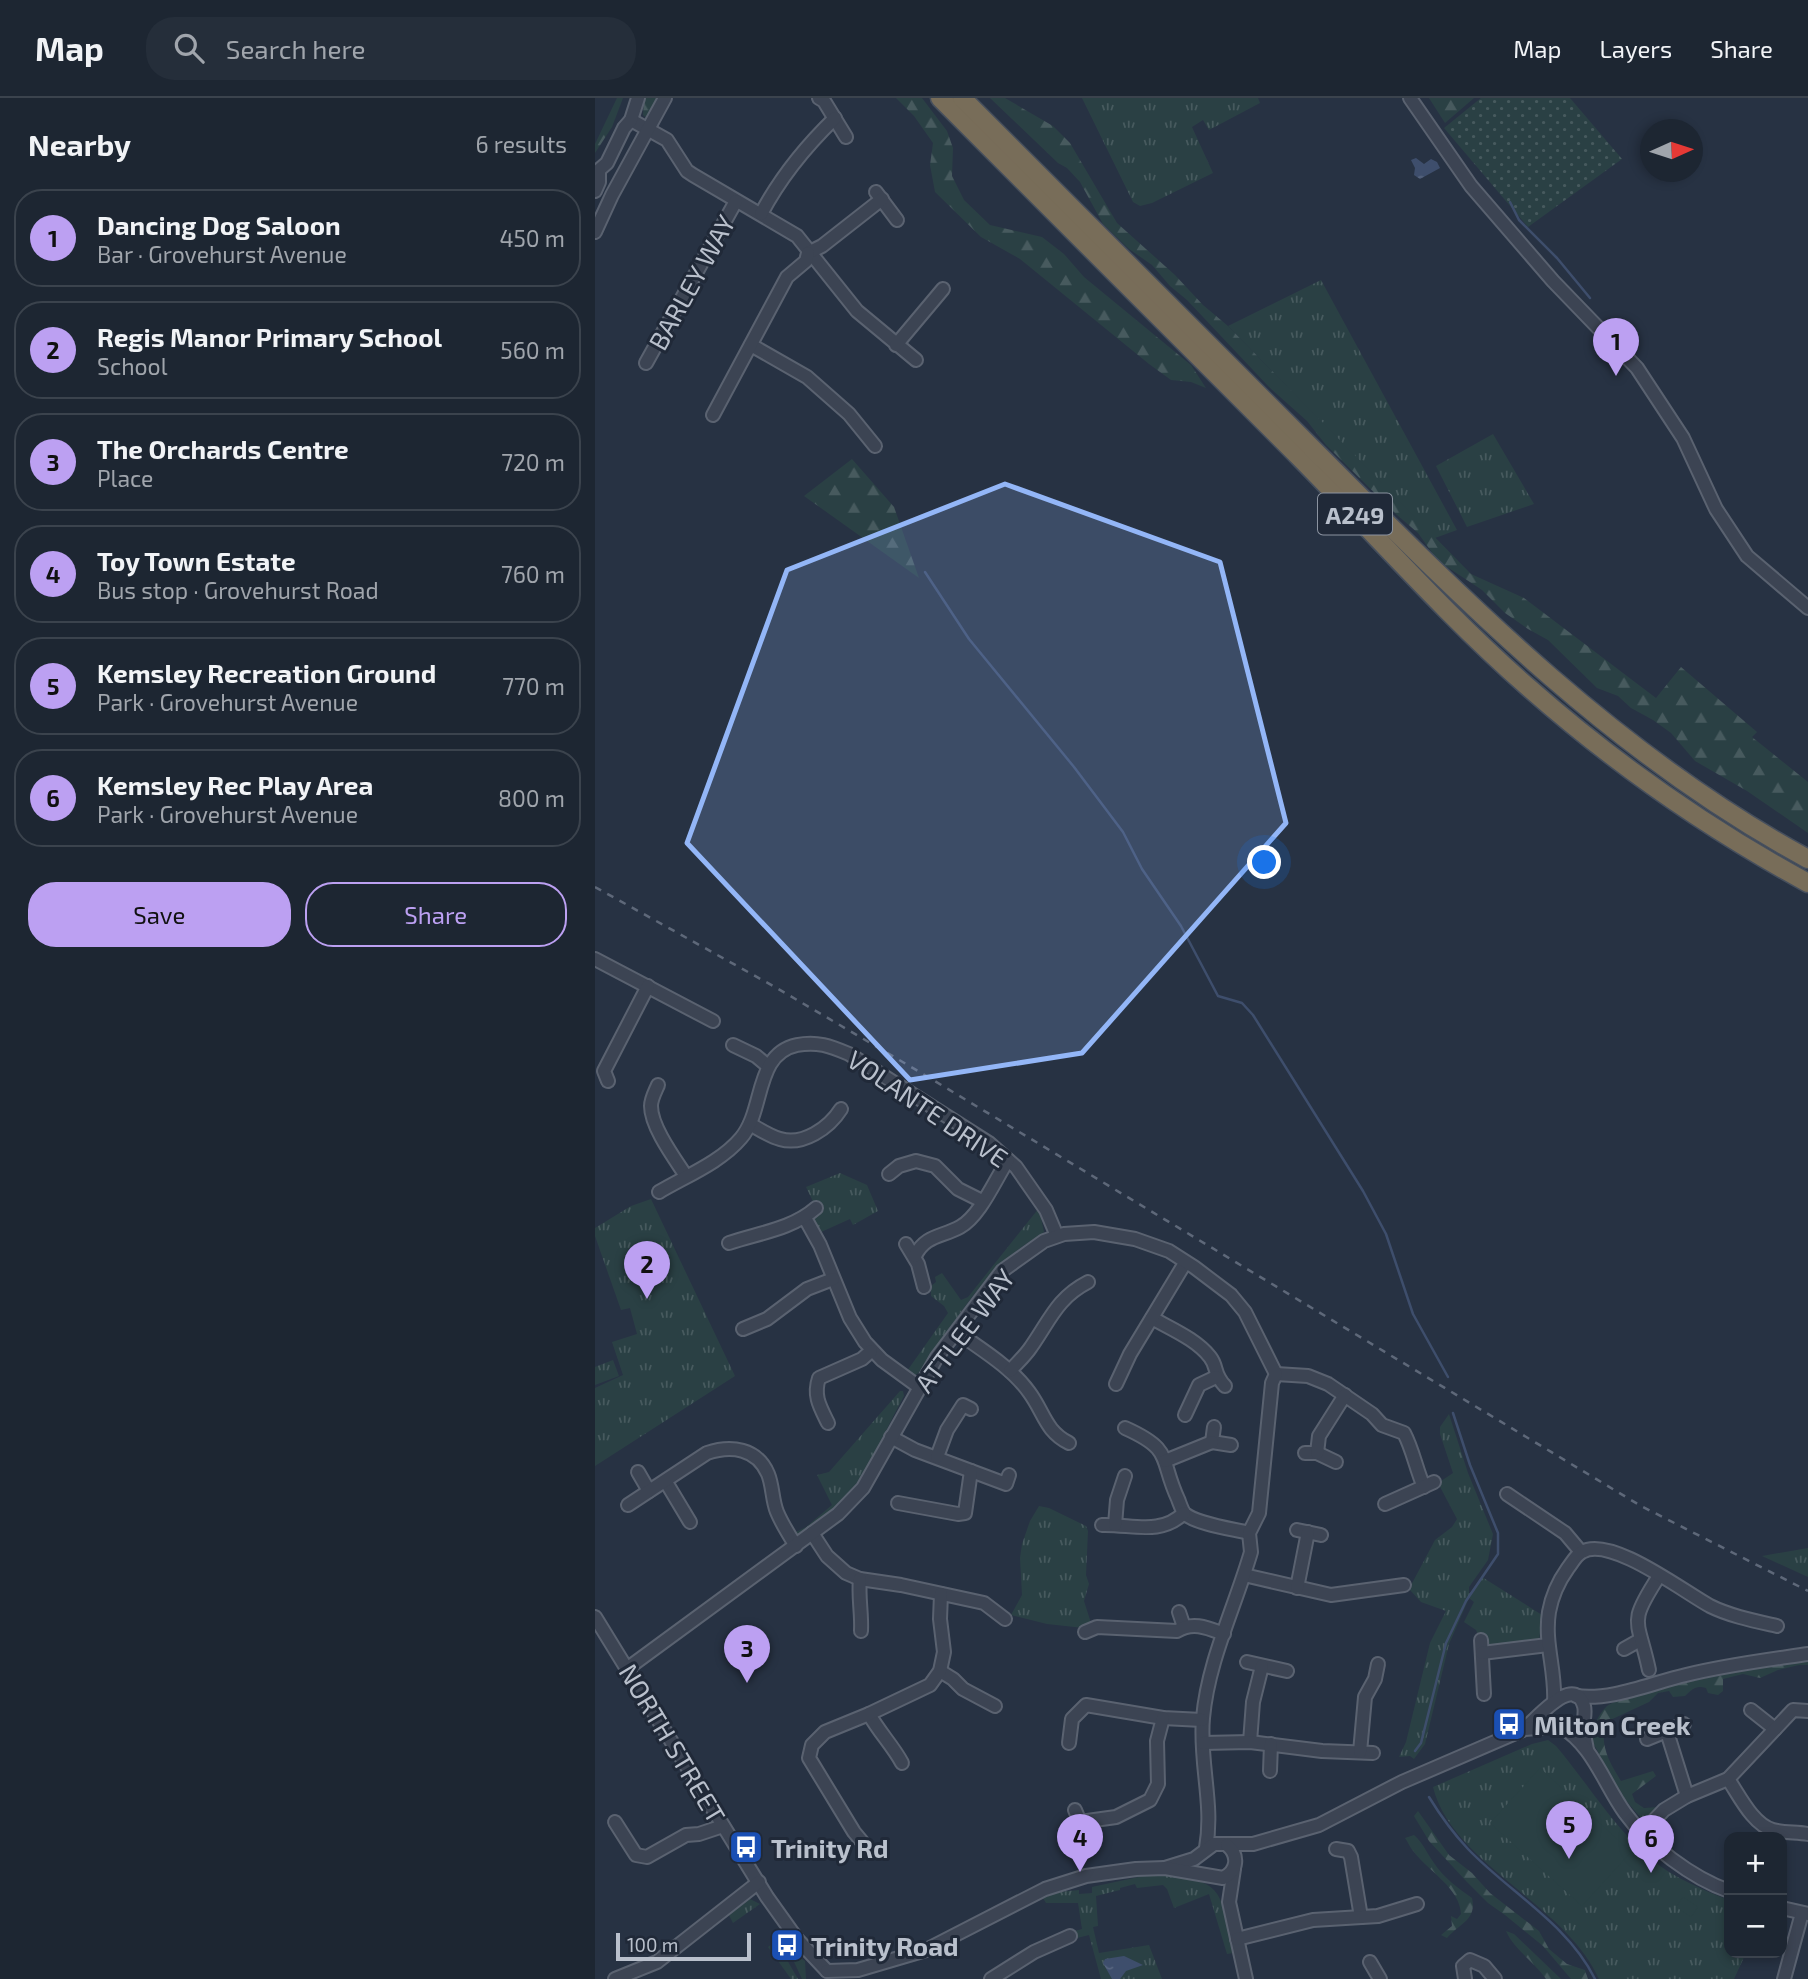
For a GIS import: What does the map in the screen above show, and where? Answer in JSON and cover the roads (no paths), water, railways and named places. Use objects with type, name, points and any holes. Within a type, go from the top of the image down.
[{"type":"highway","name":"A249","points":[[940,98],[1464,626],[1526,685],[1596,745],[1649,785],[1732,840],[1808,883]]},
{"type":"highway","name":"A249","points":[[962,98],[1408,544],[1552,680],[1615,732],[1689,787],[1751,827],[1808,859]]},
{"type":"street","points":[[595,191],[599,182],[597,170],[607,163],[624,128],[631,120],[638,98]]},
{"type":"street","points":[[595,232],[665,98]]},
{"type":"street","points":[[1410,98],[1471,186],[1553,281],[1637,368],[1683,438],[1716,509],[1747,556],[1808,608]]},
{"type":"street","points":[[822,99],[846,137]]},
{"type":"street","points":[[761,214],[774,189],[818,134],[835,118]]},
{"type":"street","points":[[631,120],[667,140],[687,171],[797,236],[857,311],[916,360]]},
{"type":"street","points":[[713,415],[787,277],[806,261],[808,253],[822,246],[879,195],[897,220]]},
{"type":"street","name":"BARLEY WAY","points":[[646,363],[736,201]]},
{"type":"street","points":[[896,345],[943,289]]},
{"type":"street","points":[[751,345],[807,377],[849,414],[875,446]]},
{"type":"street","points":[[595,959],[713,1021]]},
{"type":"street","points":[[608,1081],[604,1071],[648,986]]},
{"type":"street","name":"VOLANTE DRIVE","points":[[768,1066],[777,1054],[790,1047],[813,1042],[829,1045],[849,1054],[989,1143],[1031,1186],[1046,1210],[1057,1236]]},
{"type":"street","points":[[659,1192],[730,1149],[750,1124],[768,1066],[756,1056],[733,1045]]},
{"type":"street","points":[[658,1085],[650,1105],[662,1137],[686,1176]]},
{"type":"street","points":[[750,1124],[782,1140],[796,1141],[821,1130],[833,1121],[841,1110]]},
{"type":"street","points":[[915,1256],[920,1246],[929,1240],[961,1233],[1008,1160]]},
{"type":"street","points":[[889,1174],[899,1166],[916,1161],[935,1166],[958,1189],[982,1201]]},
{"type":"street","points":[[729,1243],[805,1218],[816,1208]]},
{"type":"street","points":[[805,1218],[820,1245],[850,1318],[871,1351],[899,1375],[919,1387]]},
{"type":"street","name":"ATTLEE WAY","points":[[628,1668],[838,1514],[863,1488],[937,1357],[1002,1271],[1033,1248],[1057,1236],[1114,1234],[1169,1251],[1231,1295],[1252,1324],[1276,1374]]},
{"type":"street","points":[[906,1244],[915,1256],[924,1287]]},
{"type":"street","points":[[1108,1366],[1118,1378],[1185,1263]]},
{"type":"street","points":[[743,1329],[767,1319],[807,1289],[833,1279]]},
{"type":"street","points":[[1010,1371],[1033,1344],[1071,1286],[1088,1282]]},
{"type":"street","points":[[1152,1318],[1207,1353],[1220,1381],[1199,1385],[1185,1415]]},
{"type":"street","points":[[957,1332],[1010,1371],[1030,1393],[1042,1419],[1059,1438],[1069,1443]]},
{"type":"street","points":[[828,1423],[817,1400],[816,1388],[820,1378],[854,1363],[871,1351]]},
{"type":"street","points":[[1229,1902],[1201,1865],[1209,1807],[1202,1720],[1209,1676],[1251,1552],[1249,1533],[1259,1513],[1272,1383],[1276,1374],[1308,1376],[1328,1384],[1372,1414],[1382,1425],[1403,1433],[1411,1447],[1414,1464],[1429,1484],[1385,1504]]},
{"type":"street","points":[[1336,1462],[1311,1453],[1345,1395]]},
{"type":"street","points":[[937,1457],[947,1430],[964,1405],[971,1409]]},
{"type":"street","points":[[1212,1442],[1214,1427]]},
{"type":"street","points":[[1125,1428],[1145,1437],[1160,1449],[1173,1490],[1184,1513],[1193,1518],[1249,1533]]},
{"type":"street","points":[[891,1437],[915,1450],[1006,1484],[1009,1475]]},
{"type":"street","points":[[1165,1461],[1212,1442],[1231,1445]]},
{"type":"street","points":[[628,1505],[708,1453],[721,1448],[745,1451],[754,1456],[768,1474],[778,1515],[796,1546]]},
{"type":"street","points":[[898,1503],[965,1513],[971,1471]]},
{"type":"street","points":[[638,1472],[649,1491]]},
{"type":"street","points":[[1125,1476],[1109,1525],[1154,1528],[1172,1523],[1184,1513]]},
{"type":"street","points":[[666,1482],[690,1522]]},
{"type":"street","points":[[1507,1494],[1519,1512],[1565,1533],[1581,1552]]},
{"type":"street","points":[[1297,1588],[1302,1531],[1321,1535]]},
{"type":"street","points":[[812,1533],[835,1564],[846,1573],[860,1579],[984,1603],[1005,1619]]},
{"type":"street","points":[[1724,1888],[1665,1854],[1642,1833],[1624,1812],[1587,1751],[1553,1718],[1555,1678],[1548,1645],[1549,1613],[1554,1590],[1581,1552],[1594,1548],[1613,1550],[1713,1607],[1744,1611],[1777,1626]]},
{"type":"street","points":[[1244,1575],[1331,1595],[1405,1585]]},
{"type":"street","points":[[1649,1670],[1637,1627],[1638,1613],[1659,1576]]},
{"type":"street","points":[[1371,1577],[1373,1590]]},
{"type":"street","points":[[860,1579],[862,1631]]},
{"type":"street","points":[[869,1850],[809,1758],[811,1745],[825,1732],[930,1685],[940,1671],[944,1652],[940,1619],[941,1594]]},
{"type":"street","points":[[1179,1612],[1184,1627]]},
{"type":"street","name":"NORTH STREET","points":[[595,1617],[723,1826],[788,1926],[824,1975]]},
{"type":"street","points":[[1085,1632],[1097,1627],[1160,1632],[1177,1631],[1184,1627],[1206,1627],[1224,1634]]},
{"type":"street","points":[[1624,1649],[1640,1640]]},
{"type":"street","points":[[1484,1694],[1481,1646],[1548,1645]]},
{"type":"street","points":[[824,1975],[858,1970],[926,1950],[1045,1889],[1062,1883],[1109,1873],[1165,1868],[1185,1863],[1214,1843],[1254,1844],[1319,1825],[1402,1782],[1525,1728],[1564,1695],[1588,1698],[1609,1696],[1688,1674],[1808,1654]]},
{"type":"street","points":[[1551,1661],[1574,1695],[1584,1704],[1587,1751]]},
{"type":"street","points":[[1247,1662],[1287,1671]]},
{"type":"street","points":[[1203,1743],[1250,1742],[1322,1751],[1366,1752],[1365,1697],[1381,1681],[1378,1664]]},
{"type":"street","points":[[1250,1742],[1253,1702],[1262,1667]]},
{"type":"street","points":[[940,1671],[963,1689],[995,1706]]},
{"type":"street","points":[[1525,1728],[1575,1726],[1584,1715],[1609,1696]]},
{"type":"street","points":[[1074,1734],[1076,1713],[1086,1705],[1163,1718],[1202,1720]]},
{"type":"street","points":[[1751,1710],[1775,1729]]},
{"type":"street","points":[[1642,1833],[1664,1810],[1687,1796],[1728,1779],[1793,1710],[1808,1711]]},
{"type":"street","points":[[869,1714],[902,1763]]},
{"type":"street","points":[[1079,1821],[1116,1817],[1150,1800],[1158,1784],[1157,1741],[1163,1718]]},
{"type":"street","points":[[1647,1739],[1684,1724]]},
{"type":"street","points":[[1667,1732],[1687,1796]]},
{"type":"street","points":[[1270,1771],[1271,1744]]},
{"type":"street","points":[[1728,1779],[1758,1822],[1761,1832],[1775,1830],[1808,1834]]},
{"type":"street","points":[[1209,1807],[1226,1845],[1234,1852],[1235,1866],[1229,1902],[1246,1979]]},
{"type":"street","points":[[615,1822],[636,1855],[641,1858],[686,1835],[699,1835],[723,1826]]},
{"type":"street","points":[[1165,1868],[1223,1878],[1254,1844]]},
{"type":"street","points":[[1336,1849],[1348,1851],[1351,1857],[1361,1916]]},
{"type":"street","points":[[615,1979],[657,1962],[759,1882]]},
{"type":"street","points":[[1237,1939],[1313,1920],[1378,1916],[1417,1904]]},
{"type":"street","points":[[1784,1979],[1805,1914],[1787,1909]]},
{"type":"street","points":[[991,1979],[1041,1948],[1070,1936]]},
{"type":"street","points":[[1465,1979],[1463,1966],[1470,1960],[1484,1966],[1495,1979]]},
{"type":"street","points":[[1370,1962],[1380,1979]]},
{"type":"water","points":[[1416,158],[1424,164],[1431,159],[1437,162],[1440,168],[1420,179],[1414,175],[1415,168],[1411,160]]},
{"type":"water","points":[[1124,1956],[1143,1965],[1126,1971],[1120,1979],[1112,1979],[1103,1963],[1105,1959]]},
{"type":"waterway","points":[[1510,202],[1519,220],[1557,258],[1590,298]]},
{"type":"waterway","points":[[925,572],[969,639],[1074,767],[1123,832],[1142,869],[1181,926],[1218,996],[1242,1003],[1253,1015],[1363,1191],[1386,1234],[1413,1314],[1448,1377]]},
{"type":"waterway","points":[[1415,1751],[1421,1743],[1446,1643],[1466,1601],[1498,1554],[1498,1533],[1470,1465],[1453,1413]]},
{"type":"waterway","points":[[1429,1797],[1468,1849],[1570,1942],[1595,1979]]},
{"type":"railway","points":[[595,887],[775,987],[918,1071],[1641,1506],[1808,1591]]},
{"type":"place","name":"Dancing Dog Saloon","points":[[1616,376]]},
{"type":"place","name":"Regis Manor Primary School","points":[[647,1299]]},
{"type":"place","name":"The Orchards Centre","points":[[747,1683]]},
{"type":"place","name":"Milton Creek","points":[[1509,1724]]},
{"type":"place","name":"Trinity Rd","points":[[746,1847]]},
{"type":"place","name":"Kemsley Recreation Ground","points":[[1569,1859]]},
{"type":"place","name":"Toy Town Estate","points":[[1080,1872]]},
{"type":"place","name":"Kemsley Rec Play Area","points":[[1651,1873]]},
{"type":"place","name":"Trinity Road","points":[[787,1945]]}]
